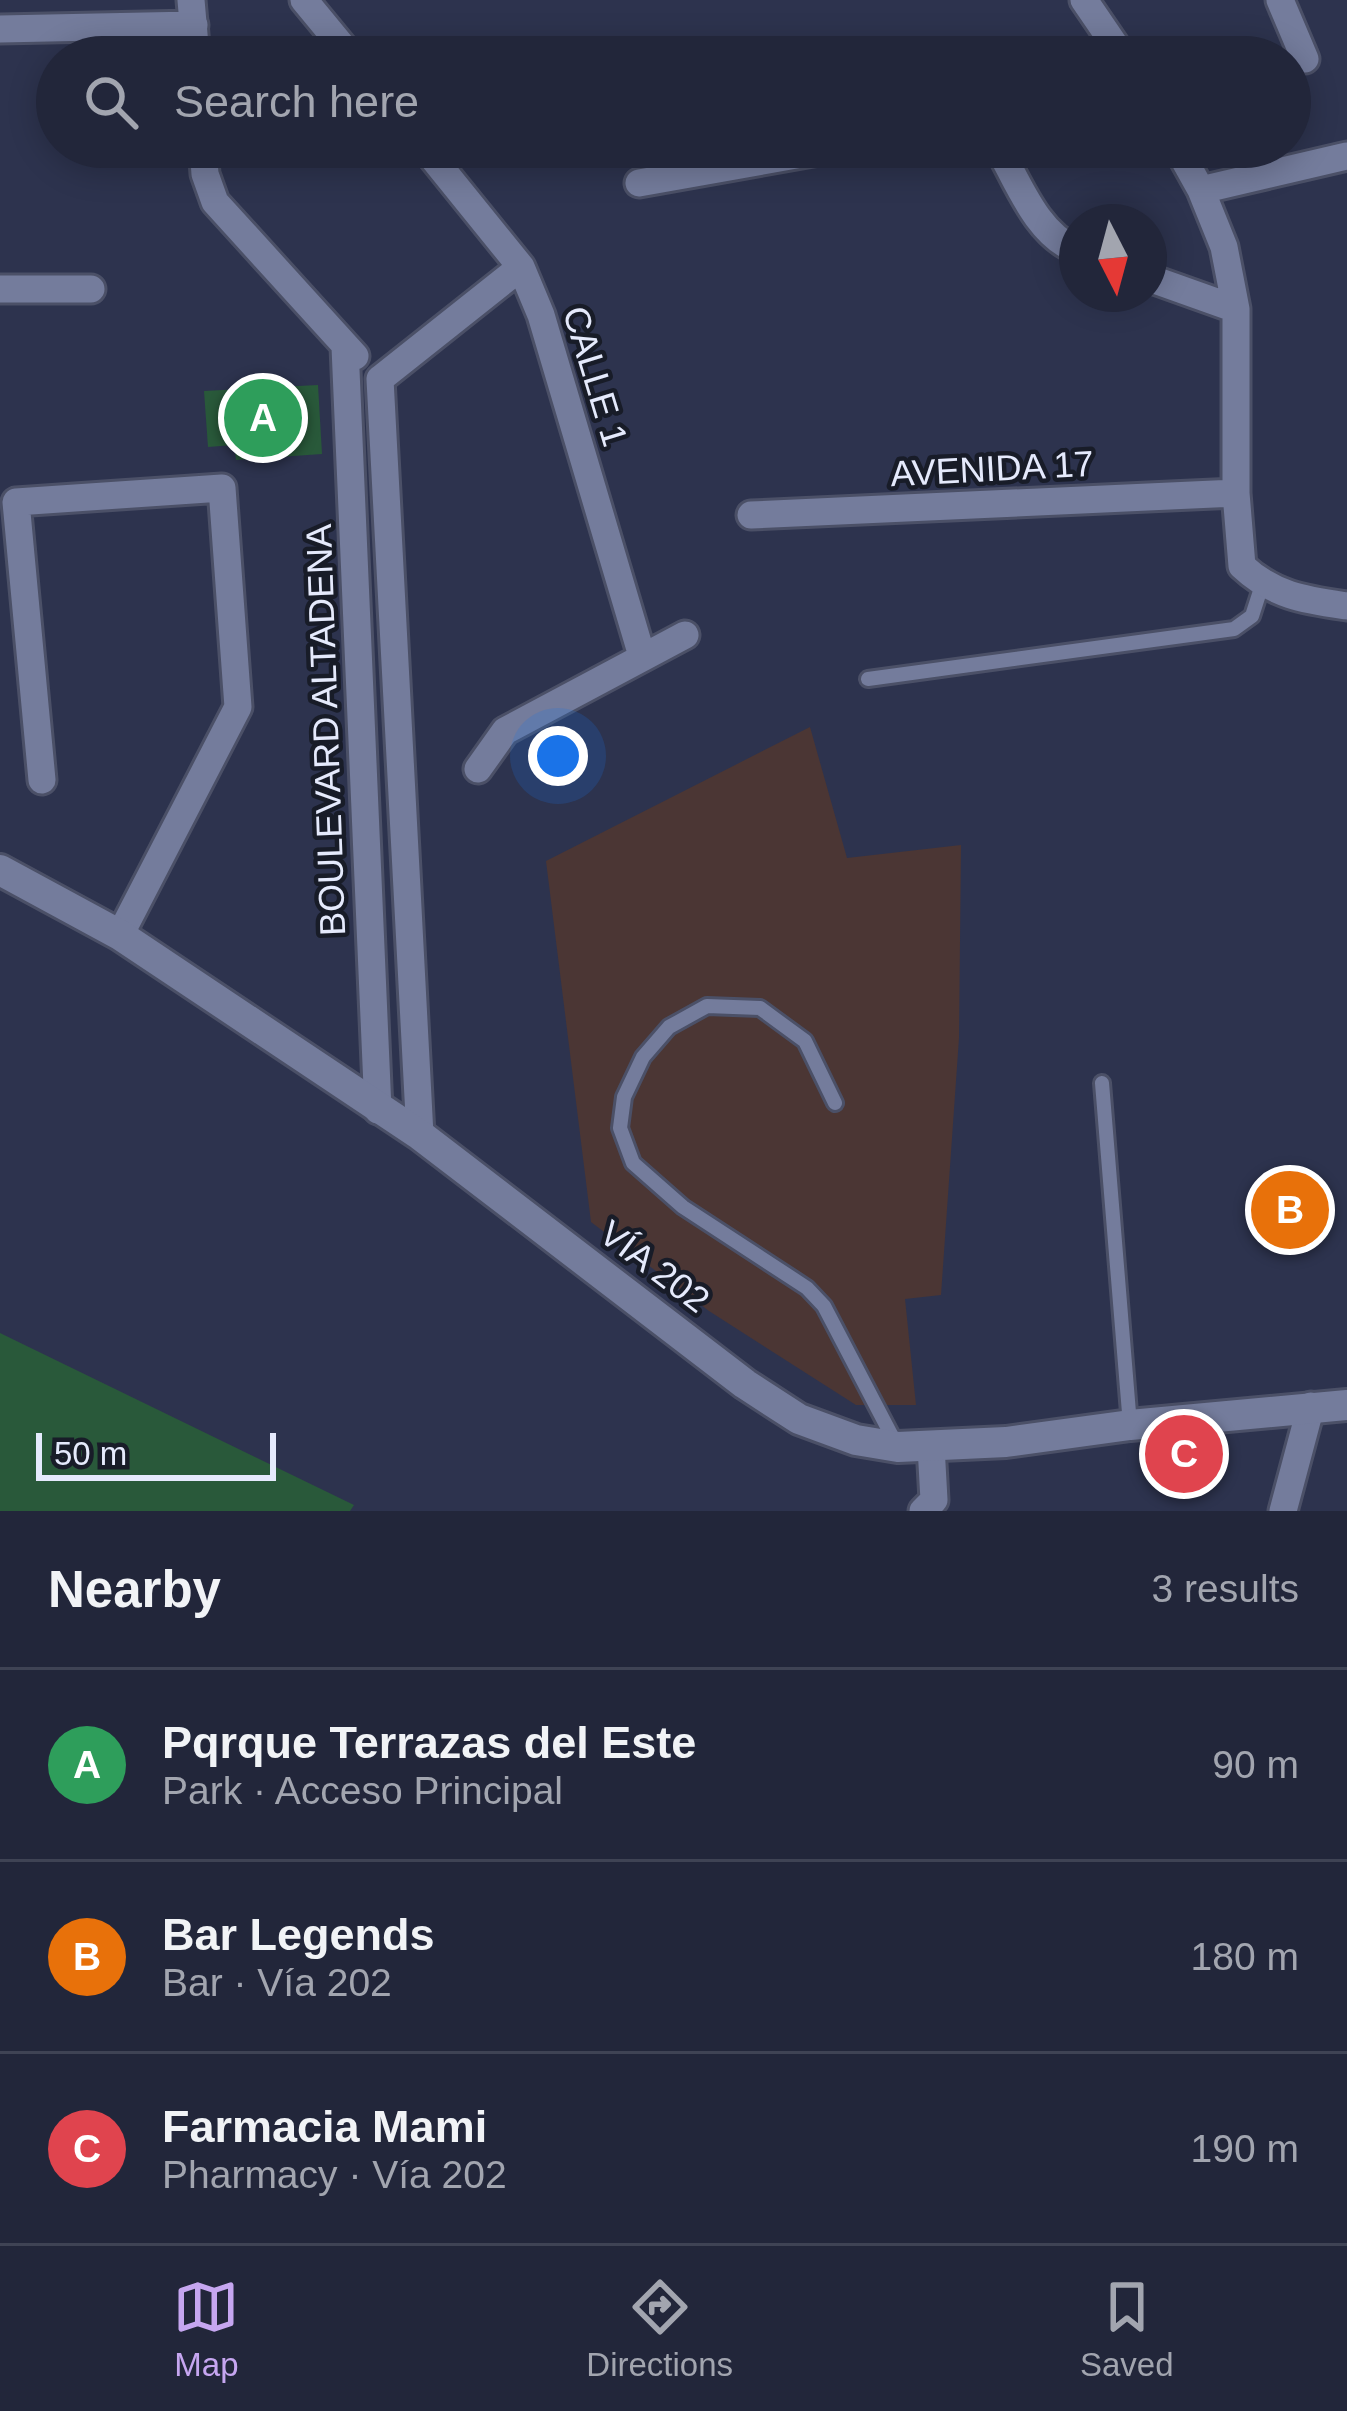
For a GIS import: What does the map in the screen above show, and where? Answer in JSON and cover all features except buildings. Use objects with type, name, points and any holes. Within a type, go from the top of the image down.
[{"type":"main road","name":"VÍA 202","points":[[3,879],[120,935],[420,1135],[799,1419],[856,1440],[898,1447],[1006,1442],[1347,1405]]},
{"type":"street","points":[[304,0],[334,36]]},
{"type":"street","points":[[1084,0],[1109,36]]},
{"type":"street","points":[[1280,0],[1296,36]]},
{"type":"street","points":[[0,29],[192,12]]},
{"type":"street","points":[[1311,164],[1347,156]]},
{"type":"street","points":[[205,168],[215,202],[345,347],[380,379],[521,267]]},
{"type":"street","name":"CALLE 1","points":[[441,168],[521,267],[541,315],[642,656]]},
{"type":"street","points":[[639,183],[723,168]]},
{"type":"street","points":[[1011,168],[1059,243]]},
{"type":"street","points":[[1189,168],[1223,247],[1236,309],[1236,493],[1242,566],[1262,585],[1289,597],[1347,606]]},
{"type":"street","points":[[1201,190],[1295,168]]},
{"type":"street","points":[[1167,284],[1236,309]]},
{"type":"street","points":[[0,290],[91,290]]},
{"type":"street","name":"BOULEVARD ALTADENA","points":[[345,347],[378,1110]]},
{"type":"street","name":"BOULEVARD ALTADENA","points":[[380,379],[420,1135]]},
{"type":"street","points":[[42,780],[16,502],[222,488],[238,707],[120,935]]},
{"type":"street","name":"AVENIDA 17","points":[[751,515],[1236,493]]},
{"type":"street","points":[[478,769],[505,730],[685,634]]},
{"type":"street","points":[[358,647],[394,645]]},
{"type":"street","points":[[369,905],[408,903]]},
{"type":"street","points":[[1283,1511],[1311,1406]]},
{"type":"street","points":[[923,1511],[934,1500],[931,1446]]},
{"type":"lane","points":[[868,679],[1234,629],[1252,616],[1262,585]]},
{"type":"lane","points":[[835,1103],[805,1041],[760,1007],[706,1006],[669,1027],[643,1057],[624,1097],[620,1128],[633,1163],[683,1207],[807,1288],[824,1306],[898,1447]]},
{"type":"lane","points":[[1102,1083],[1130,1425]]},
{"type":"shaded area","points":[[810,727],[847,858],[961,845],[959,1038],[941,1295],[905,1299],[916,1405],[856,1405],[709,1311],[591,1222],[546,861]]},
{"type":"green space","points":[[318,385],[322,454],[236,460],[234,445],[208,447],[204,391]]},
{"type":"green space","points":[[0,1333],[354,1505],[350,1511],[0,1511]]},
{"type":"place","name":"Pqrque Terrazas del Este","points":[[263,418]]},
{"type":"place","name":"Bar Legends","points":[[1290,1210]]},
{"type":"place","name":"Farmacia Mami","points":[[1184,1454]]}]
